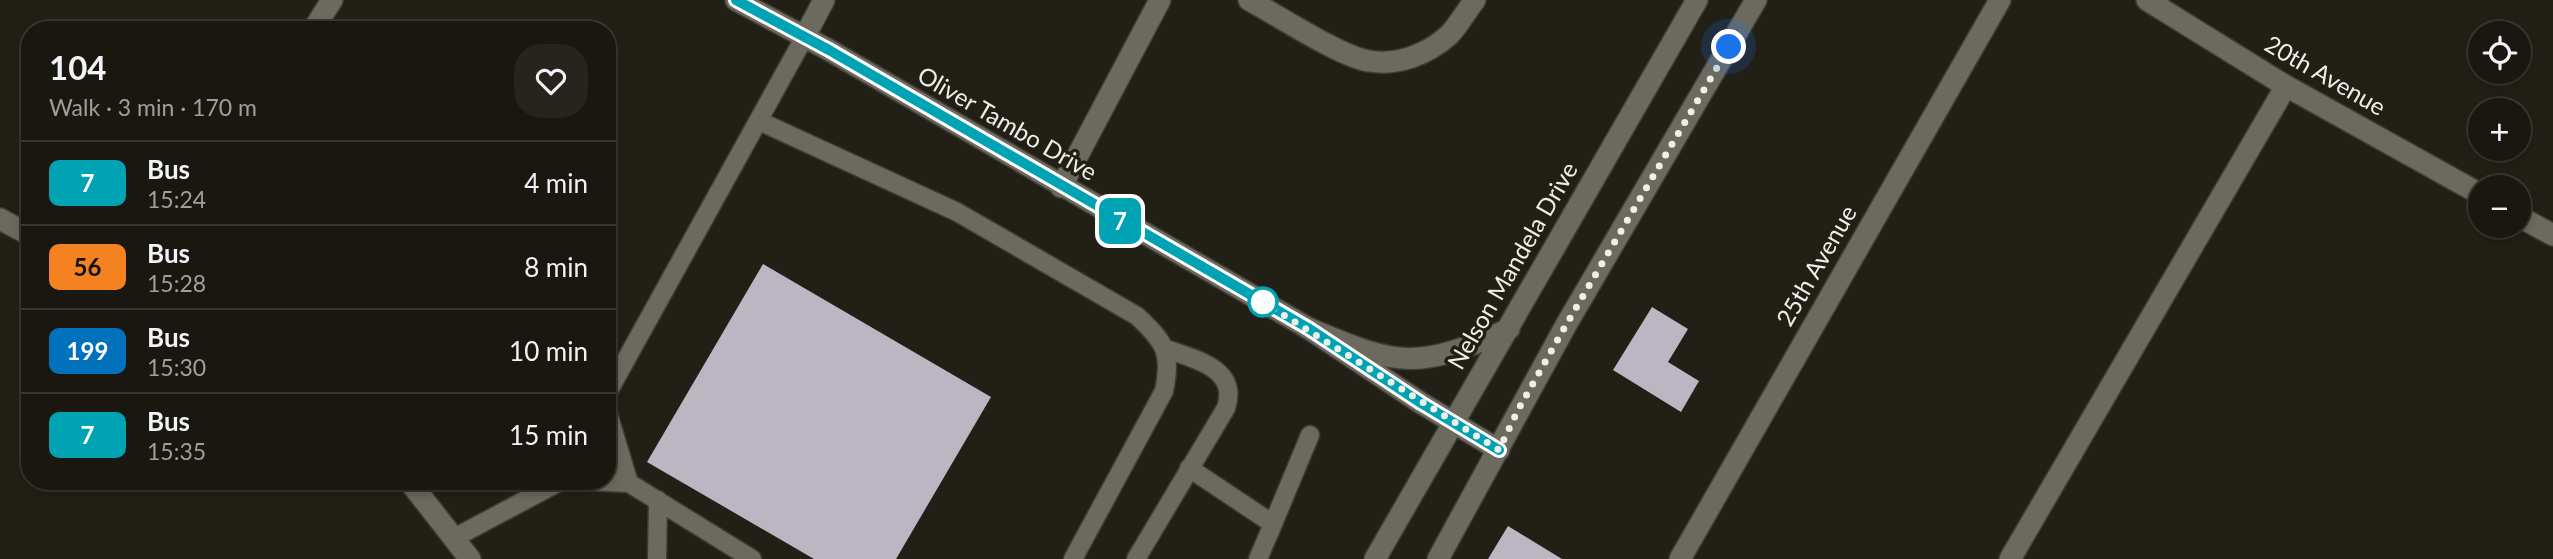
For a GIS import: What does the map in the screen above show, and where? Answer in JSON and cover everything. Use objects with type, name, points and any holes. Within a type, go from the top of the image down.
[{"type":"street","points":[[319,21],[332,0]]},
{"type":"street","name":"Oliver Tambo Drive","points":[[736,0],[1308,328],[1499,450]]},
{"type":"street","points":[[804,38],[824,0]]},
{"type":"street","points":[[1061,187],[1160,0]]},
{"type":"street","points":[[1249,0],[1345,53],[1368,61],[1398,61],[1422,54],[1450,34],[1475,0]]},
{"type":"street","name":"Nelson Mandela Drive","points":[[1375,559],[1453,421],[1510,329],[1697,0]]},
{"type":"street","points":[[1438,559],[1566,325],[1756,0]]},
{"type":"street","name":"25th Avenue","points":[[1680,559],[2000,0]]},
{"type":"street","name":"20th Avenue","points":[[2147,0],[2286,86],[2468,187]]},
{"type":"street","points":[[2010,559],[2286,86]]},
{"type":"street","points":[[0,219],[21,230]]},
{"type":"street","points":[[2531,223],[2553,235]]},
{"type":"street","points":[[1308,328],[1360,350],[1406,360],[1447,355],[1510,329]]},
{"type":"street","points":[[416,490],[470,559]]},
{"type":"lane","points":[[616,378],[804,38]]},
{"type":"lane","points":[[759,121],[957,212],[1138,316],[1157,334],[1166,349],[1169,370],[1157,410],[1074,558]]},
{"type":"lane","points":[[1136,559],[1226,408],[1228,389],[1215,369],[1206,363],[1166,349]]},
{"type":"lane","points":[[1258,559],[1310,435]]},
{"type":"lane","points":[[616,439],[629,482]]},
{"type":"lane","points":[[1189,467],[1273,524]]},
{"type":"lane","points":[[616,482],[629,482],[752,559]]},
{"type":"lane","points":[[454,538],[544,490]]},
{"type":"lane","points":[[657,559],[658,500]]},
{"type":"building","points":[[763,264],[991,397],[896,559],[814,559],[647,462]]},
{"type":"building","points":[[1652,307],[1688,329],[1668,362],[1699,381],[1681,412],[1613,370]]},
{"type":"building","points":[[1508,526],[1562,559],[1488,559]]},
{"type":"bus line","name":"7","points":[[736,0],[829,50],[1308,328],[1421,403],[1499,450]]},
{"type":"route","points":[[1263,302],[1499,450],[1518,410],[1566,325],[1729,47]]}]
